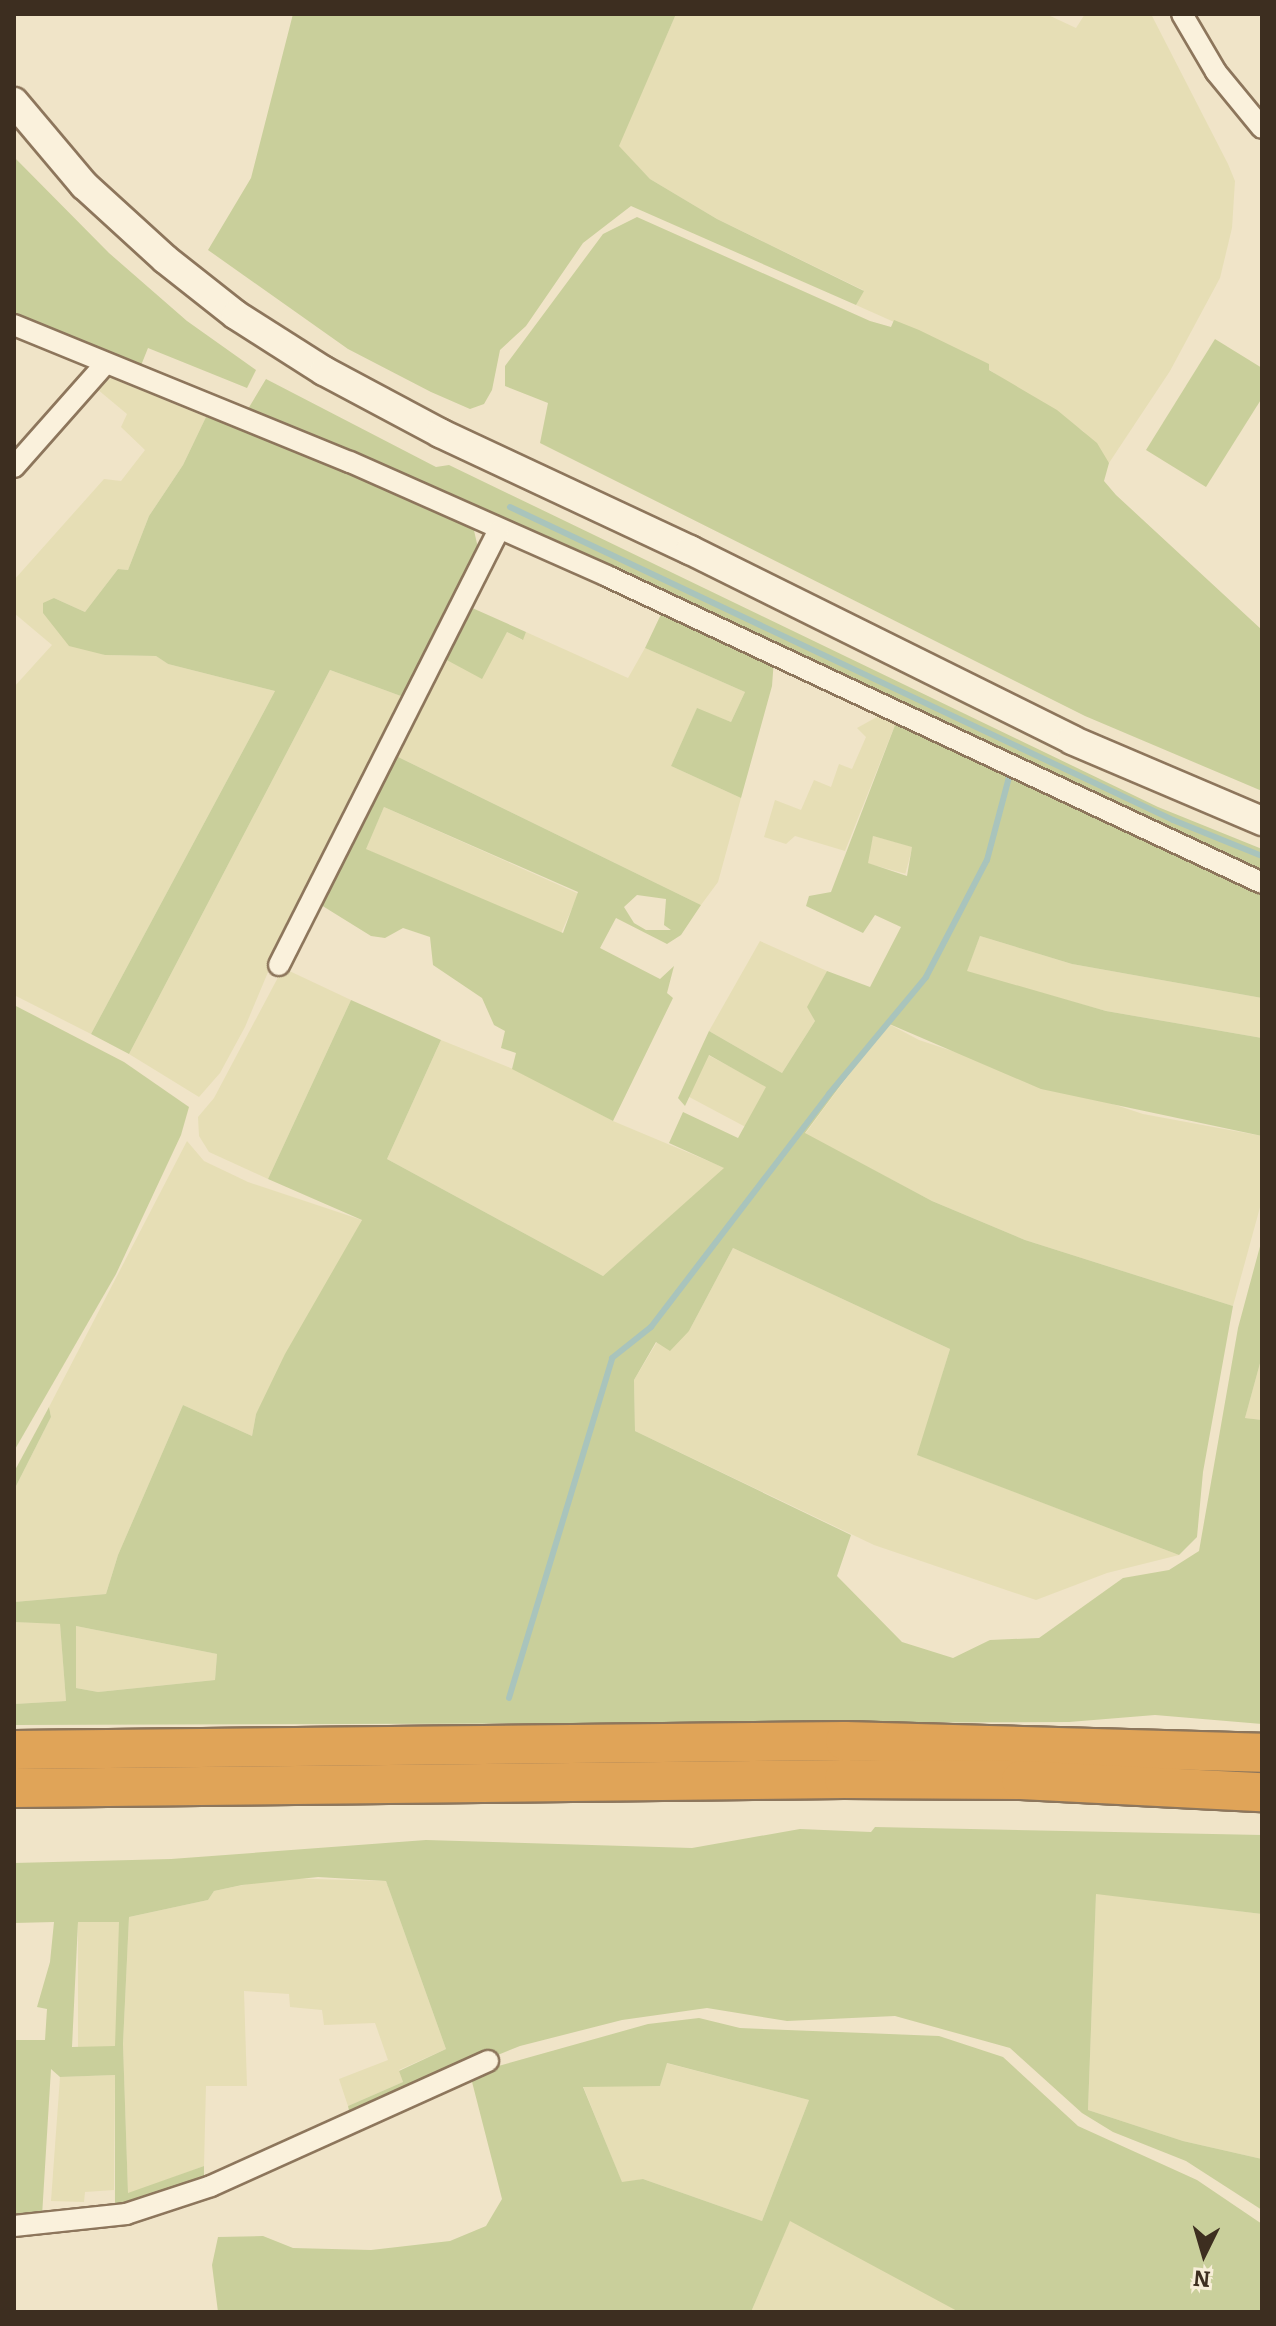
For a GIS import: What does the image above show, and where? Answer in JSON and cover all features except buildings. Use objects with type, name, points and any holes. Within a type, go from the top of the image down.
[{"type":"highway","points":[[14,1750],[845,1741],[1262,1753]]},
{"type":"highway","points":[[14,1788],[844,1779],[1021,1780],[1262,1792]]},
{"type":"street","points":[[1182,14],[1216,72],[1262,128]]},
{"type":"street","points":[[14,102],[84,185],[165,259],[236,315],[324,371],[440,433],[690,550],[1058,733],[1262,821]]},
{"type":"street","points":[[14,325],[350,462],[787,658],[1262,883]]},
{"type":"street","points":[[14,467],[105,364]]},
{"type":"street","points":[[279,965],[498,531]]},
{"type":"street","points":[[14,2226],[126,2214],[211,2186],[488,2061]]},
{"type":"shaded area","points":[[676,14],[1046,14],[1076,28],[1085,14],[1151,14],[1235,181],[1232,228],[1220,278],[1170,371],[1109,463],[1083,431],[988,369],[988,364],[856,305],[863,290],[717,219],[650,179],[618,146]]},
{"type":"shaded area","points":[[111,378],[206,417],[183,465],[149,516],[128,570],[118,569],[85,612],[54,598],[44,613],[64,636],[105,655],[156,656],[168,664],[275,691],[91,1034],[14,995],[14,687],[52,645],[14,613],[14,580],[104,479],[121,481],[145,450],[121,427],[127,414],[97,389]]},
{"type":"shaded area","points":[[507,632],[522,640],[526,632],[628,678],[645,648],[745,692],[731,722],[697,709],[671,766],[741,798],[718,882],[701,905],[392,754],[443,658]]},
{"type":"shaded area","points":[[330,670],[409,699],[271,965],[245,1027],[220,1073],[199,1097],[129,1054]]},
{"type":"shaded area","points":[[884,713],[897,720],[845,851],[795,836],[786,844],[764,837],[775,800],[801,810],[814,780],[831,787],[839,764],[852,769],[866,737],[857,728]]},
{"type":"shaded area","points":[[384,807],[579,894],[560,936],[365,849]]},
{"type":"shaded area","points":[[873,836],[913,847],[905,874],[866,863]]},
{"type":"shaded area","points":[[980,936],[1072,964],[1262,998],[1262,1038],[1106,1011],[966,972]]},
{"type":"shaded area","points":[[760,941],[827,971],[808,1007],[815,1021],[782,1073],[709,1031]]},
{"type":"shaded area","points":[[283,968],[351,1000],[268,1179],[209,1152],[199,1136],[198,1117],[214,1098]]},
{"type":"shaded area","points":[[887,1023],[919,1040],[1143,1114],[1262,1136],[1262,1200],[1233,1306],[1025,1240],[932,1201],[805,1134]]},
{"type":"shaded area","points":[[441,1040],[523,1073],[613,1121],[725,1168],[603,1276],[387,1159]]},
{"type":"shaded area","points":[[708,1055],[767,1086],[746,1127],[686,1096]]},
{"type":"shaded area","points":[[187,1141],[204,1161],[248,1182],[362,1220],[256,1414],[252,1436],[183,1405],[118,1555],[106,1594],[14,1602],[14,1490],[51,1417],[49,1407]]},
{"type":"shaded area","points":[[733,1248],[950,1349],[918,1455],[1179,1555],[1107,1573],[1036,1600],[874,1545],[635,1431],[634,1380],[657,1342],[689,1331]]},
{"type":"shaded area","points":[[1262,1356],[1262,1420],[1245,1418],[1249,1403]]},
{"type":"shaded area","points":[[14,1622],[60,1623],[66,1701],[14,1704]]},
{"type":"shaded area","points":[[76,1626],[217,1654],[215,1680],[98,1692],[76,1688]]},
{"type":"shaded area","points":[[277,1878],[386,1881],[446,2049],[399,2070],[403,2082],[348,2106],[339,2079],[388,2060],[375,2023],[324,2025],[322,2010],[290,2007],[289,1994],[244,1991],[247,2086],[206,2086],[204,2166],[128,2194],[123,2044],[129,1917],[208,1900],[214,1891]]},
{"type":"shaded area","points":[[1096,1893],[1262,1914],[1262,2159],[1183,2141],[1088,2110]]},
{"type":"shaded area","points":[[78,1921],[119,1921],[119,2047],[78,2047]]},
{"type":"shaded area","points":[[666,2063],[809,2100],[762,2221],[643,2179],[622,2183],[583,2086],[660,2086]]},
{"type":"shaded area","points":[[115,2075],[114,2190],[85,2192],[84,2202],[51,2201],[60,2077]]},
{"type":"shaded area","points":[[790,2220],[952,2307],[959,2312],[751,2312]]},
{"type":"green space","points":[[293,14],[676,14],[619,146],[650,179],[717,219],[864,291],[856,305],[631,206],[583,243],[526,326],[500,350],[492,390],[484,404],[470,409],[431,392],[348,349],[208,250],[251,178]]},
{"type":"green space","points":[[14,157],[109,253],[187,321],[256,370],[247,388],[148,348],[140,368],[14,314]]},
{"type":"green space","points":[[637,217],[870,321],[891,327],[894,320],[989,364],[989,370],[1057,410],[1097,443],[1109,463],[1104,481],[1116,495],[1262,630],[1262,791],[1085,716],[540,443],[548,403],[505,386],[505,366],[603,234]]},
{"type":"green space","points":[[1215,339],[1262,368],[1262,398],[1206,487],[1146,450]]},
{"type":"green space","points":[[266,379],[436,467],[449,465],[1158,807],[1262,849],[1262,872],[1107,806],[596,559],[245,414]]},
{"type":"green space","points":[[206,417],[267,436],[473,526],[478,548],[467,586],[409,699],[330,670],[129,1054],[91,1034],[275,691],[168,664],[156,656],[105,655],[69,646],[43,613],[43,603],[54,598],[85,612],[118,569],[128,570],[149,516],[183,465]]},
{"type":"green space","points":[[470,607],[526,632],[523,640],[507,632],[482,679],[443,658]]},
{"type":"green space","points":[[664,608],[774,659],[772,686],[741,798],[671,766],[697,708],[731,722],[745,692],[645,648]]},
{"type":"green space","points":[[897,720],[1262,889],[1262,998],[1072,964],[980,936],[967,971],[1106,1011],[1262,1038],[1262,1136],[1041,1089],[887,1023],[805,1133],[932,1201],[1025,1240],[1233,1306],[1203,1472],[1197,1537],[1179,1555],[917,1455],[950,1349],[733,1248],[689,1331],[670,1351],[656,1342],[634,1380],[635,1431],[851,1535],[837,1576],[902,1642],[953,1658],[990,1640],[1039,1638],[1123,1578],[1169,1570],[1199,1551],[1238,1328],[1262,1239],[1262,1356],[1245,1418],[1262,1420],[1262,1724],[1155,1715],[1069,1722],[14,1725],[14,1704],[66,1701],[60,1624],[14,1622],[14,1602],[106,1594],[118,1555],[183,1405],[252,1436],[256,1414],[285,1354],[362,1220],[268,1179],[351,1000],[441,1040],[387,1159],[603,1276],[724,1168],[669,1143],[683,1112],[738,1138],[766,1087],[709,1055],[685,1106],[678,1098],[709,1031],[782,1073],[815,1021],[807,1007],[827,971],[870,987],[901,927],[875,915],[863,933],[806,906],[809,896],[831,892]],"holes":[[[873,836],[912,847],[907,876],[868,863]],[[76,1626],[217,1654],[215,1680],[98,1692],[76,1688]]]},
{"type":"green space","points":[[392,754],[701,905],[681,935],[667,944],[616,918],[600,948],[660,979],[674,966],[667,993],[673,998],[613,1121],[512,1069],[516,1053],[501,1048],[505,1031],[494,1025],[482,998],[433,965],[430,937],[403,928],[385,938],[371,936],[321,905],[320,894]],"holes":[[[384,807],[578,892],[563,933],[366,849]],[[637,895],[666,899],[664,925],[671,930],[646,930],[634,923],[624,907]]]},
{"type":"green space","points":[[14,1005],[124,1062],[189,1107],[181,1135],[116,1274],[14,1451]]},
{"type":"green space","points":[[49,1407],[51,1417],[14,1490],[14,1472]]},
{"type":"green space","points":[[875,1827],[1262,1835],[1262,1914],[1096,1894],[1088,2110],[1183,2141],[1262,2159],[1262,2210],[1186,2161],[1113,2132],[1082,2113],[1010,2048],[895,2016],[787,2021],[707,2008],[622,2020],[520,2046],[350,2115],[348,2106],[403,2082],[399,2071],[446,2049],[386,1881],[318,1877],[242,1885],[214,1891],[208,1900],[129,1917],[123,2044],[128,2193],[204,2166],[204,2184],[115,2211],[115,2075],[60,2077],[51,2069],[42,2216],[14,2219],[14,2040],[45,2040],[47,2009],[37,2007],[50,1962],[54,1922],[14,1923],[14,1863],[171,1859],[426,1840],[692,1848],[800,1829],[871,1832]],"holes":[[[78,1922],[119,1922],[115,2046],[72,2047]]]},
{"type":"green space","points":[[699,2018],[740,2028],[939,2036],[1003,2057],[1078,2126],[1197,2180],[1262,2224],[1262,2312],[959,2312],[790,2221],[751,2312],[218,2312],[212,2265],[218,2237],[263,2236],[293,2248],[371,2250],[450,2241],[486,2226],[502,2199],[470,2074],[648,2024]],"holes":[[[667,2063],[809,2100],[762,2221],[643,2179],[622,2182],[583,2087],[660,2086]]]},
{"type":"waterway","points":[[510,507],[1173,820],[1262,856]]},
{"type":"waterway","points":[[509,1698],[612,1358],[651,1327],[829,1094],[926,977],[987,860],[1011,770]]}]
